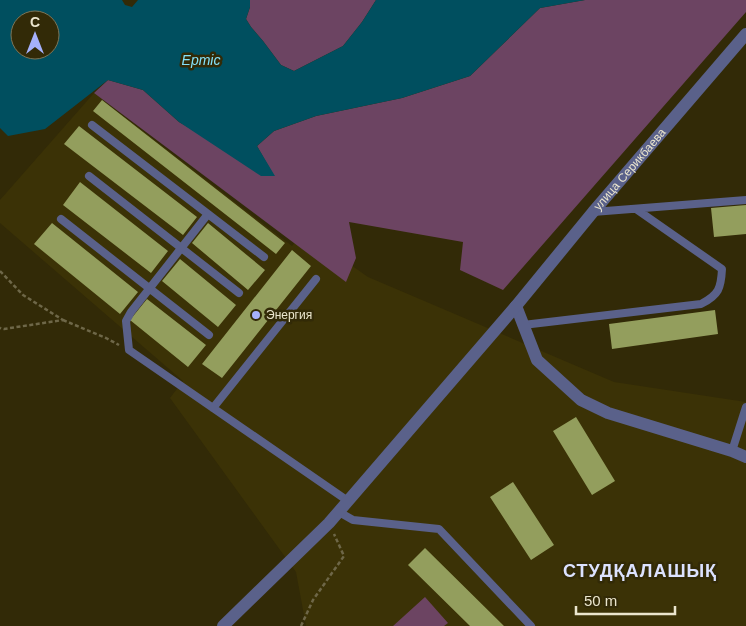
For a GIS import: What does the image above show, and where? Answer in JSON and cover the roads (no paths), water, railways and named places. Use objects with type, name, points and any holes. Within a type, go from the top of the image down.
[{"type":"street","name":"улица Серикбаева","points":[[223,626],[329,524],[516,306],[593,212],[744,41]]},
{"type":"street","points":[[516,306],[537,360],[581,400],[608,413],[746,457]]},
{"type":"lane","points":[[92,125],[264,257]]},
{"type":"lane","points":[[89,176],[239,293]]},
{"type":"lane","points":[[593,212],[746,200]]},
{"type":"lane","points":[[523,325],[701,304],[710,300],[721,286],[722,269],[636,209]]},
{"type":"lane","points":[[208,214],[131,312],[126,321],[129,350],[213,408],[353,496]]},
{"type":"lane","points":[[61,219],[209,335]]},
{"type":"lane","points":[[213,408],[316,279]]},
{"type":"lane","points":[[732,451],[746,407]]},
{"type":"lane","points":[[339,512],[353,520],[439,529],[531,626]]},
{"type":"water","name":"Ертіс","points":[[0,0],[122,0],[125,5],[132,7],[138,0],[250,0],[246,19],[281,65],[294,71],[343,46],[376,0],[585,0],[540,8],[470,76],[402,98],[316,116],[274,131],[257,146],[275,176],[261,176],[179,122],[143,90],[108,80],[45,129],[8,136],[0,128]]},
{"type":"place","name":"Энергия","points":[[256,315]]},
{"type":"district","name":"СТУДҚАЛАШЫҚ","points":[[640,571]]}]
